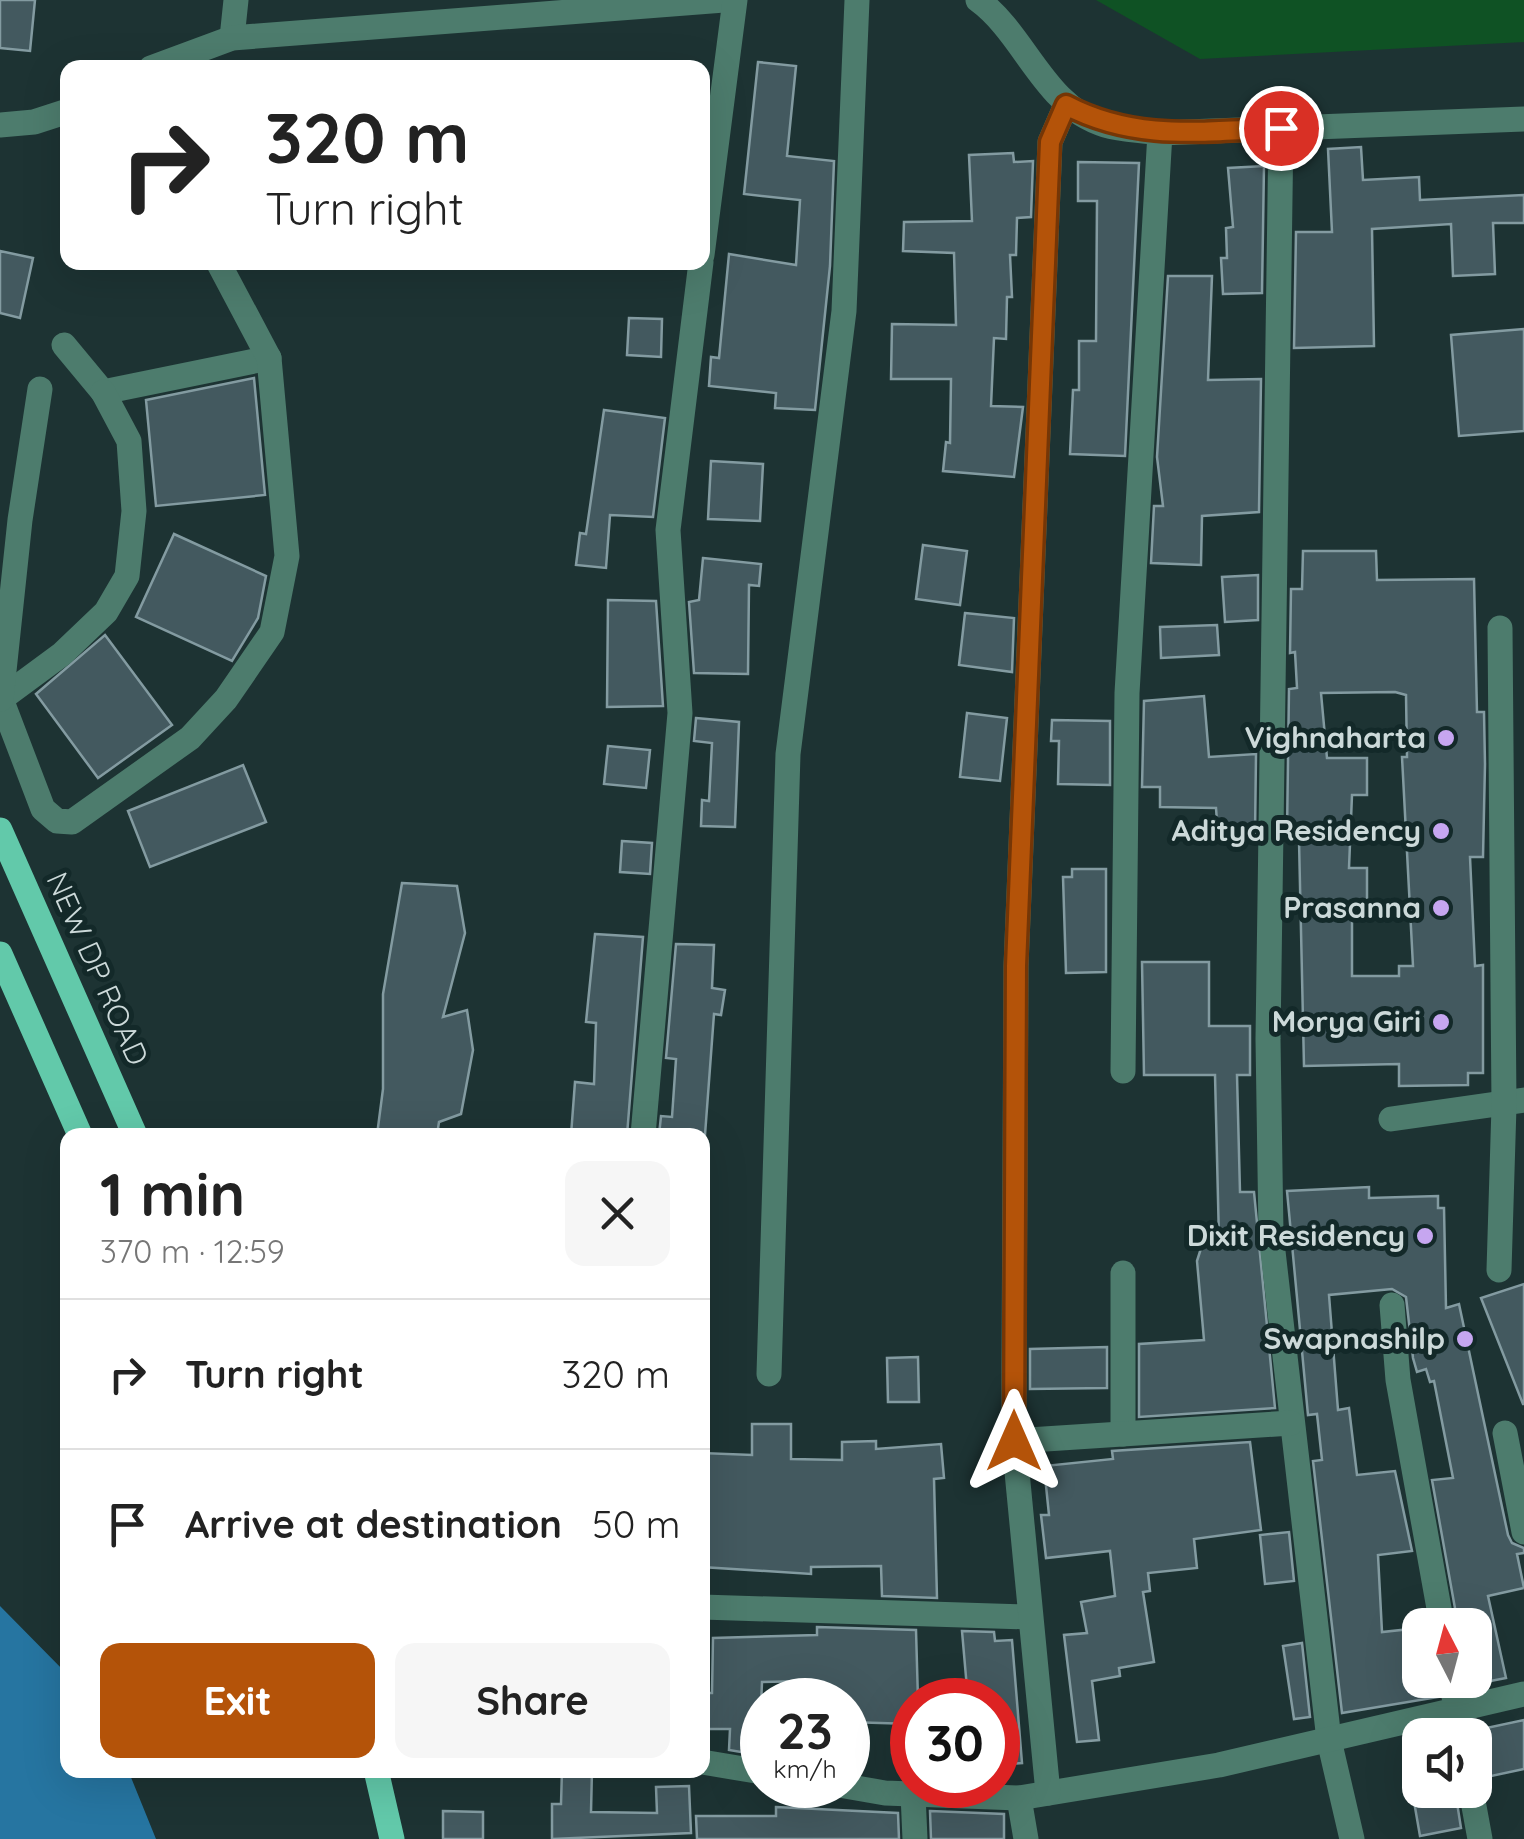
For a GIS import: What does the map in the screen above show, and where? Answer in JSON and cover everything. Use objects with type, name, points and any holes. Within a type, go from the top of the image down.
[{"type":"main road","name":"NEW DP ROAD","points":[[0,830],[133,1128]]},
{"type":"main road","points":[[0,954],[77,1128]]},
{"type":"main road","points":[[378,1778],[392,1839]]},
{"type":"street","points":[[232,38],[236,0]]},
{"type":"street","points":[[173,60],[232,38],[401,12],[724,0]]},
{"type":"street","points":[[710,192],[735,0]]},
{"type":"street","points":[[769,1374],[788,754],[844,312],[857,0]]},
{"type":"street","points":[[978,0],[1002,18],[1066,105],[1104,124],[1160,133],[1524,120]]},
{"type":"street","points":[[1048,1793],[1014,1441],[1017,927],[1050,142],[1066,105]]},
{"type":"street","points":[[0,125],[34,122],[60,114]]},
{"type":"street","points":[[1281,128],[1268,1039],[1271,1234],[1329,1740],[1352,1839]]},
{"type":"street","points":[[1123,1072],[1126,693],[1160,133]]},
{"type":"street","points":[[40,389],[20,520],[1,699],[44,809],[57,821],[72,822],[190,738],[226,699],[272,632],[287,556],[269,358],[222,270]]},
{"type":"street","points":[[644,1128],[680,712],[668,530],[701,270]]},
{"type":"street","points":[[1,699],[62,654],[106,612],[127,576],[134,511],[129,441],[103,392],[64,344]]},
{"type":"street","points":[[103,392],[269,358]]},
{"type":"street","points":[[1499,1270],[1514,1103],[1512,759],[1500,628]]},
{"type":"street","points":[[1390,1120],[1514,1103]]},
{"type":"street","points":[[1122,1272],[1123,1434]]},
{"type":"street","points":[[1392,1305],[1398,1380],[1439,1608]]},
{"type":"street","points":[[1014,1441],[1291,1423]]},
{"type":"street","points":[[1506,1433],[1524,1532]]},
{"type":"street","points":[[710,1606],[1029,1617]]},
{"type":"street","points":[[1470,1718],[1524,1694]]},
{"type":"street","points":[[1020,1798],[1219,1765],[1329,1740],[1402,1730]]},
{"type":"street","points":[[710,1763],[740,1768]]},
{"type":"street","points":[[1020,1804],[1026,1839]]},
{"type":"street","points":[[914,1808],[915,1839]]},
{"type":"street","points":[[1474,1808],[1480,1839]]},
{"type":"green space","points":[[1096,0],[1524,0],[1524,42],[1200,59]]},
{"type":"water","points":[[0,1606],[60,1667],[60,1778],[131,1778],[156,1839],[0,1839]]},
{"type":"building","points":[[0,0],[35,0],[30,51],[0,48]]},
{"type":"building","points":[[758,62],[796,66],[787,156],[834,161],[830,266],[815,410],[775,408],[776,393],[709,386],[711,357],[719,358],[729,254],[796,265],[800,200],[744,194]]},
{"type":"building","points":[[1361,147],[1363,180],[1419,177],[1420,200],[1524,195],[1524,223],[1493,223],[1495,274],[1453,276],[1451,224],[1372,229],[1374,346],[1294,348],[1296,232],[1332,232],[1328,149]]},
{"type":"building","points":[[1013,153],[1014,162],[1033,161],[1031,217],[1017,218],[1016,255],[1010,255],[1012,297],[1007,297],[1006,339],[994,338],[991,406],[1023,407],[1014,477],[943,471],[946,442],[950,443],[951,379],[891,379],[892,324],[956,325],[954,253],[903,251],[904,222],[972,221],[969,155]]},
{"type":"building","points":[[1078,162],[1139,163],[1125,456],[1070,454],[1073,390],[1079,390],[1079,341],[1096,341],[1097,201],[1078,201]]},
{"type":"building","points":[[1264,166],[1262,293],[1223,294],[1221,258],[1227,258],[1226,228],[1233,227],[1228,168]]},
{"type":"building","points":[[0,251],[33,258],[20,318],[0,313]]},
{"type":"building","points":[[1168,276],[1212,276],[1208,380],[1261,379],[1259,512],[1202,516],[1201,565],[1151,563],[1154,506],[1163,506],[1157,457]]},
{"type":"building","points":[[629,318],[662,319],[661,357],[627,355]]},
{"type":"building","points":[[1524,329],[1524,431],[1459,436],[1451,335]]},
{"type":"building","points":[[254,378],[265,495],[156,506],[146,400]]},
{"type":"building","points":[[604,410],[665,418],[653,517],[610,515],[606,568],[576,565],[580,533],[586,534]]},
{"type":"building","points":[[711,461],[763,464],[760,521],[708,519]]},
{"type":"building","points":[[174,534],[266,576],[258,618],[232,661],[136,617]]},
{"type":"building","points":[[923,545],[967,551],[960,605],[916,599]]},
{"type":"building","points":[[1303,551],[1376,551],[1377,580],[1474,579],[1477,712],[1484,712],[1485,764],[1483,857],[1470,857],[1475,966],[1483,965],[1483,1073],[1468,1073],[1468,1085],[1399,1086],[1399,1064],[1304,1066],[1299,840],[1287,833],[1289,689],[1297,688],[1295,652],[1290,653],[1291,589],[1302,589]],"holes":[[[1321,693],[1406,695],[1407,757],[1402,757],[1413,966],[1399,966],[1399,976],[1352,976],[1352,904],[1367,904],[1367,868],[1349,868],[1352,795],[1367,795],[1367,758],[1327,758]]]},
{"type":"building","points":[[703,558],[761,564],[759,586],[749,585],[748,674],[694,673],[689,602],[699,600]]},
{"type":"building","points":[[1258,575],[1258,620],[1225,622],[1222,577]]},
{"type":"building","points":[[608,600],[656,601],[663,706],[607,707]]},
{"type":"building","points":[[965,613],[1014,618],[1012,672],[959,665]]},
{"type":"building","points":[[1217,625],[1219,655],[1161,658],[1160,627]]},
{"type":"building","points":[[105,635],[172,725],[98,778],[36,694]]},
{"type":"building","points":[[1204,696],[1209,757],[1256,754],[1255,835],[1218,836],[1216,808],[1160,807],[1160,787],[1142,787],[1144,701]]},
{"type":"building","points":[[967,713],[1007,718],[1000,781],[960,777]]},
{"type":"building","points":[[696,718],[739,722],[735,827],[701,826],[702,800],[709,801],[712,743],[694,741]]},
{"type":"building","points":[[1052,720],[1110,721],[1110,785],[1058,784],[1059,741],[1051,741]]},
{"type":"building","points":[[608,746],[650,750],[646,788],[604,784]]},
{"type":"building","points":[[243,765],[266,822],[150,867],[128,811]]},
{"type":"building","points":[[622,841],[652,843],[650,874],[620,872]]},
{"type":"building","points":[[1072,869],[1106,869],[1106,972],[1066,973],[1063,877],[1072,877]]},
{"type":"building","points":[[402,883],[457,886],[465,933],[443,1017],[467,1010],[473,1050],[461,1114],[439,1122],[438,1128],[378,1128],[383,1089],[383,994]]},
{"type":"building","points":[[595,934],[643,937],[628,1128],[572,1128],[575,1082],[594,1084],[596,1023],[586,1022]]},
{"type":"building","points":[[676,944],[714,945],[712,988],[725,990],[721,1015],[714,1014],[706,1128],[660,1128],[661,1116],[672,1117],[676,1059],[666,1058]]},
{"type":"building","points":[[1142,962],[1209,962],[1209,1026],[1250,1026],[1250,1075],[1237,1075],[1240,1192],[1254,1192],[1275,1408],[1139,1417],[1139,1344],[1204,1340],[1197,1261],[1203,1242],[1219,1240],[1215,1075],[1144,1075]]},
{"type":"building","points":[[1369,1187],[1369,1198],[1438,1196],[1438,1208],[1444,1208],[1446,1308],[1459,1304],[1508,1535],[1512,1543],[1524,1548],[1524,1553],[1517,1554],[1524,1588],[1488,1596],[1491,1608],[1455,1608],[1432,1480],[1453,1478],[1434,1381],[1430,1382],[1426,1369],[1417,1372],[1413,1358],[1406,1297],[1392,1289],[1329,1295],[1338,1410],[1349,1408],[1357,1475],[1395,1471],[1412,1551],[1378,1555],[1382,1632],[1402,1630],[1402,1698],[1432,1698],[1342,1713],[1313,1461],[1322,1460],[1317,1414],[1308,1415],[1287,1191]]},
{"type":"building","points":[[1524,1284],[1524,1404],[1523,1404],[1481,1298]]},
{"type":"building","points":[[1107,1347],[1107,1388],[1030,1389],[1030,1349]]},
{"type":"building","points":[[918,1357],[919,1402],[888,1402],[887,1358]]},
{"type":"building","points":[[752,1424],[791,1424],[791,1459],[842,1460],[842,1442],[876,1441],[876,1449],[941,1444],[944,1478],[934,1479],[937,1598],[882,1596],[881,1566],[811,1567],[811,1574],[710,1568],[710,1453],[752,1455]]},
{"type":"building","points":[[1250,1442],[1261,1530],[1194,1539],[1197,1568],[1148,1573],[1150,1591],[1143,1592],[1154,1662],[1119,1668],[1120,1676],[1092,1681],[1099,1740],[1077,1742],[1064,1635],[1087,1633],[1081,1602],[1115,1596],[1110,1551],[1046,1558],[1041,1515],[1049,1515],[1044,1466],[1113,1459],[1112,1451]]},
{"type":"building","points":[[1289,1532],[1294,1581],[1265,1584],[1260,1535]]},
{"type":"building","points":[[1492,1614],[1506,1678],[1492,1681]]},
{"type":"building","points":[[817,1627],[916,1630],[917,1678],[890,1678],[890,1723],[870,1723],[870,1678],[740,1678],[740,1752],[729,1750],[730,1729],[710,1729],[713,1638],[817,1635]]},
{"type":"building","points":[[962,1631],[994,1632],[995,1641],[1012,1640],[1015,1678],[966,1678]]},
{"type":"building","points":[[1302,1643],[1310,1717],[1294,1719],[1283,1646]]},
{"type":"building","points":[[1524,1720],[1524,1769],[1492,1776],[1492,1727]]},
{"type":"building","points":[[562,1778],[592,1778],[591,1812],[657,1813],[656,1787],[689,1786],[691,1833],[552,1839],[552,1804],[561,1804]]},
{"type":"building","points":[[776,1808],[898,1813],[899,1839],[697,1839],[696,1816],[776,1816]]},
{"type":"building","points":[[1415,1808],[1458,1808],[1461,1828],[1420,1836]]},
{"type":"building","points":[[443,1811],[483,1812],[483,1839],[443,1839]]},
{"type":"building","points":[[930,1811],[1004,1814],[1004,1839],[931,1839]]},
{"type":"place","name":"Vighnaharta","points":[[1446,738]]},
{"type":"place","name":"Aditya Residency","points":[[1441,831]]},
{"type":"place","name":"Prasanna","points":[[1441,908]]},
{"type":"place","name":"Morya Giri","points":[[1441,1022]]},
{"type":"place","name":"Dixit Residency","points":[[1425,1236]]},
{"type":"place","name":"Swapnashilp","points":[[1465,1339]]},
{"type":"route","points":[[1014,1441],[1016,966],[1050,142],[1066,105],[1104,124],[1160,133],[1281,128]]}]
